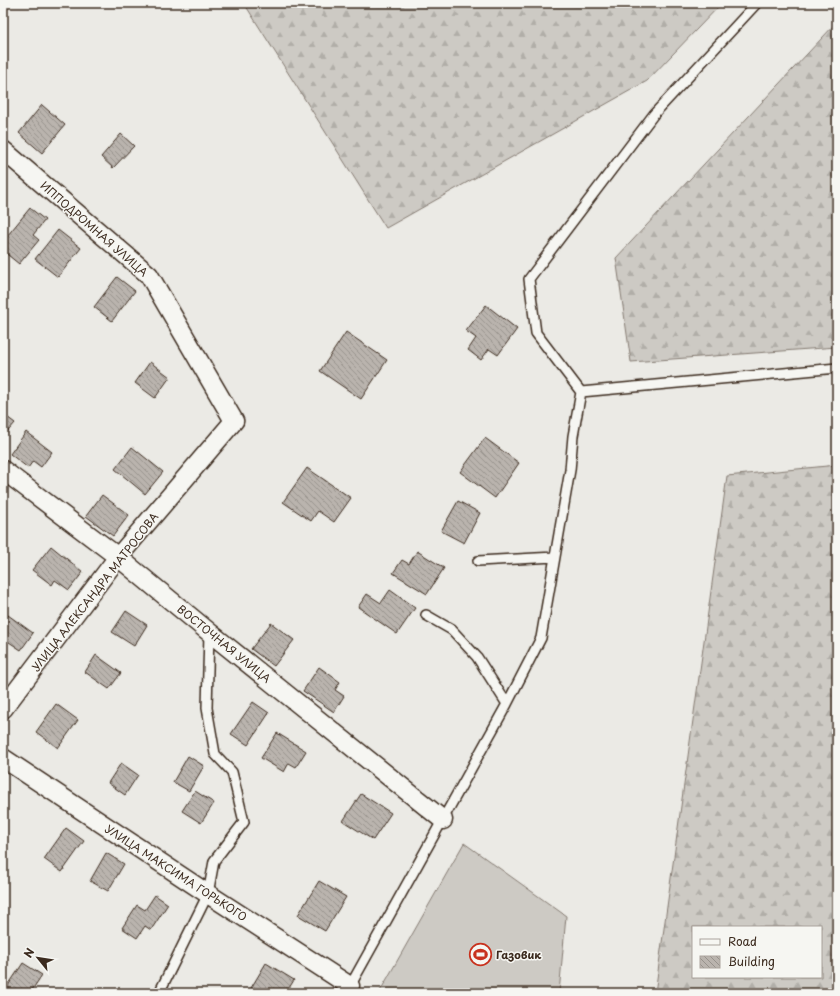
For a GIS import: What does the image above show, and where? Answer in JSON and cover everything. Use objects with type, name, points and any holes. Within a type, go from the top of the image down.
[{"type":"street","name":"ИППОДРОМНАЯ УЛИЦА","points":[[3,150],[150,275],[234,421]]},
{"type":"street","name":"УЛИЦА АЛЕКСАНДРА МАТРОСОВА","points":[[3,709],[118,557],[234,421]]},
{"type":"street","name":"ВОСТОЧНАЯ УЛИЦА","points":[[3,470],[118,557],[443,820]]},
{"type":"street","name":"УЛИЦА МАКСИМА ГОРЬКОГО","points":[[3,758],[208,894],[348,990]]},
{"type":"lane","points":[[348,990],[508,704],[541,638],[570,470],[573,436],[581,392],[536,333],[529,279],[654,114],[757,3]]},
{"type":"lane","points":[[581,392],[837,368]]},
{"type":"lane","points":[[478,561],[555,557]]},
{"type":"lane","points":[[426,615],[452,630],[477,657],[508,704]]},
{"type":"lane","points":[[159,993],[208,894],[214,861],[244,822],[232,772],[215,754],[207,708],[209,632]]},
{"type":"green space","points":[[244,3],[722,3],[647,81],[386,228]]},
{"type":"green space","points":[[837,22],[837,347],[631,362],[616,258]]},
{"type":"green space","points":[[837,465],[837,993],[655,993],[727,476]]},
{"type":"green space","name":"Газовик","points":[[464,843],[566,916],[559,993],[379,993]]},
{"type":"building","points":[[42,105],[65,125],[42,153],[19,133]]},
{"type":"building","points":[[121,134],[134,146],[113,168],[101,157]]},
{"type":"building","points":[[30,208],[45,220],[33,235],[39,240],[19,264],[3,251],[3,241]]},
{"type":"building","points":[[58,230],[81,248],[58,277],[35,259]]},
{"type":"building","points":[[117,277],[135,291],[112,321],[94,307]]},
{"type":"building","points":[[486,305],[517,329],[498,355],[489,349],[481,360],[468,350],[476,338],[466,331]]},
{"type":"building","points":[[346,332],[387,360],[361,399],[320,371]]},
{"type":"building","points":[[150,362],[170,377],[155,398],[135,383]]},
{"type":"building","points":[[3,414],[15,423],[3,437]]},
{"type":"building","points":[[26,432],[52,452],[41,467],[33,461],[28,468],[10,454]]},
{"type":"building","points":[[485,438],[519,463],[495,498],[460,472]]},
{"type":"building","points":[[132,447],[163,472],[145,494],[115,469]]},
{"type":"building","points":[[307,468],[351,498],[334,522],[318,511],[311,521],[283,502]]},
{"type":"building","points":[[102,495],[129,515],[113,536],[86,516]]},
{"type":"building","points":[[458,501],[480,513],[464,543],[441,531]]},
{"type":"building","points":[[51,546],[83,572],[69,590],[55,580],[52,585],[32,570]]},
{"type":"building","points":[[417,551],[444,568],[427,594],[393,573],[402,560],[409,564]]},
{"type":"building","points":[[390,590],[415,608],[397,634],[358,607],[367,594],[381,603]]},
{"type":"building","points":[[126,611],[147,625],[134,646],[112,632]]},
{"type":"building","points":[[8,615],[33,633],[21,650],[3,638],[3,622]]},
{"type":"building","points":[[271,623],[294,640],[274,666],[251,649]]},
{"type":"building","points":[[96,655],[121,673],[109,689],[85,672]]},
{"type":"building","points":[[319,667],[340,682],[335,690],[344,696],[334,712],[303,691]]},
{"type":"building","points":[[253,702],[269,713],[248,745],[231,734]]},
{"type":"building","points":[[56,704],[78,720],[58,748],[36,732]]},
{"type":"building","points":[[277,733],[306,751],[296,767],[289,763],[284,772],[261,758]]},
{"type":"building","points":[[188,756],[204,766],[189,791],[173,782]]},
{"type":"building","points":[[121,763],[138,775],[125,795],[108,783]]},
{"type":"building","points":[[195,791],[214,803],[201,823],[182,811]]},
{"type":"building","points":[[361,794],[391,813],[373,840],[343,821]]},
{"type":"building","points":[[66,828],[84,841],[62,872],[44,859]]},
{"type":"building","points":[[106,853],[124,864],[108,891],[90,881]]},
{"type":"building","points":[[319,881],[346,897],[325,931],[298,915]]},
{"type":"building","points":[[155,895],[168,904],[151,930],[145,926],[137,938],[122,928],[137,905],[145,910]]},
{"type":"building","points":[[23,963],[42,975],[30,993],[3,993]]},
{"type":"building","points":[[266,963],[294,980],[286,993],[248,993]]},
{"type":"place","name":"Газовик","points":[[481,955]]}]
